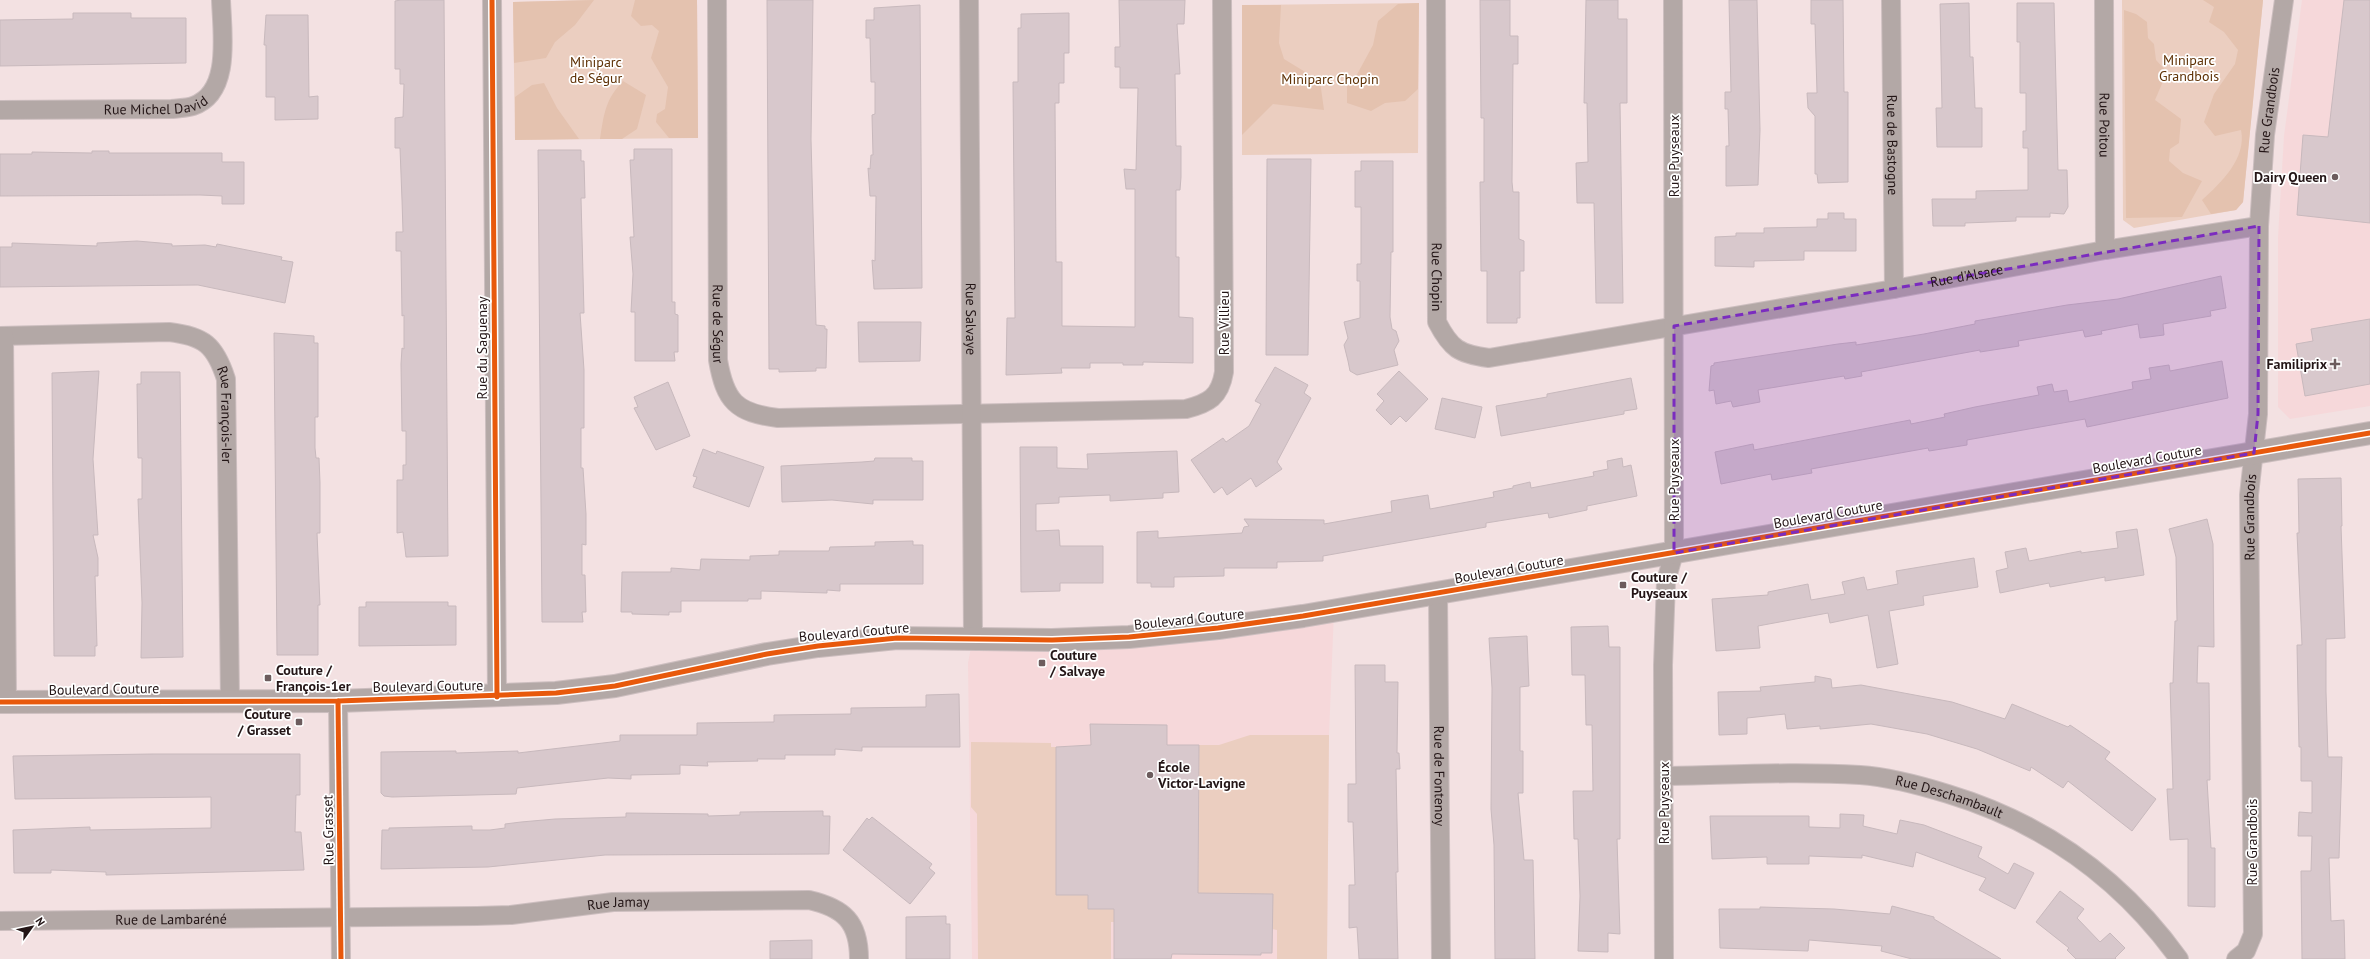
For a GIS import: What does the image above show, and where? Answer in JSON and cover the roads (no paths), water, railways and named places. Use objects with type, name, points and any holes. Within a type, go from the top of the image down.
[{"type":"street","name":"Rue Michel David","points":[[0,110],[172,109],[194,106],[211,95],[220,77],[222,55],[221,0]]},
{"type":"street","name":"Rue du Saguenay","points":[[492,0],[496,697]]},
{"type":"street","name":"Rue de Ségur","points":[[717,0],[718,360],[722,383],[734,403],[755,415],[778,418],[971,415]]},
{"type":"street","name":"Rue Salvaye","points":[[969,0],[973,638]]},
{"type":"street","name":"Rue Villieu","points":[[971,415],[1186,409],[1212,399],[1222,387],[1224,372],[1222,0]]},
{"type":"street","name":"Rue Chopin","points":[[1436,0],[1436,300],[1437,322],[1446,341],[1466,355],[1489,358],[1674,326]]},
{"type":"street","name":"Rue Puyseaux","points":[[1664,959],[1663,665],[1666,580],[1674,553],[1673,0]]},
{"type":"street","name":"Rue de Bastogne","points":[[1891,0],[1894,289]]},
{"type":"street","name":"Rue Poitou","points":[[2104,0],[2105,250]]},
{"type":"street","name":"Rue Grandbois","points":[[2236,959],[2246,950],[2252,934],[2249,495],[2258,414],[2259,226],[2265,135],[2284,0]]},
{"type":"street","name":"Rue d'Alsace","points":[[1674,326],[1894,289],[2105,250],[2259,226]]},
{"type":"street","name":"Rue François-Ier","points":[[2,336],[169,332],[189,335],[207,343],[220,359],[226,379],[230,700]]},
{"type":"street","points":[[2,336],[4,702]]},
{"type":"street","name":"Boulevard Couture","points":[[4,702],[230,700],[338,701],[496,697],[556,693],[615,686],[767,654],[818,646],[897,638],[1052,640],[1129,637],[1234,626],[1674,553],[2370,433]]},
{"type":"street","name":"Rue de Fontenoy","points":[[1438,593],[1442,959]]},
{"type":"street","name":"Rue Grasset","points":[[338,701],[342,959]]},
{"type":"street","name":"Rue Deschambault","points":[[1664,776],[1860,775],[1922,786],[1977,803],[2028,824],[2078,856],[2122,892],[2163,936],[2179,959]]},
{"type":"street","name":"Rue Jamay","points":[[341,918],[511,915],[613,902],[809,900],[829,905],[847,916],[857,934],[859,959]]},
{"type":"street","name":"Rue de Lambaréné","points":[[0,920],[341,918]]},
{"type":"place","name":"Dairy Queen","points":[[2335,177]]},
{"type":"place","name":"Familiprix","points":[[2335,364]]},
{"type":"place","name":"Couture / Puyseaux","points":[[1623,585]]},
{"type":"place","name":"Couture / Salvaye","points":[[1042,663]]},
{"type":"place","name":"Couture / François-1er","points":[[268,678]]},
{"type":"place","name":"Couture / Grasset","points":[[299,722]]},
{"type":"place","name":"École Victor-Lavigne","points":[[1150,775]]},
{"type":"park label","name":"Miniparc Grandbois","points":[[2189,68]]},
{"type":"park label","name":"Miniparc de Ségur","points":[[596,70]]},
{"type":"park label","name":"Miniparc Chopin","points":[[1330,79]]}]
